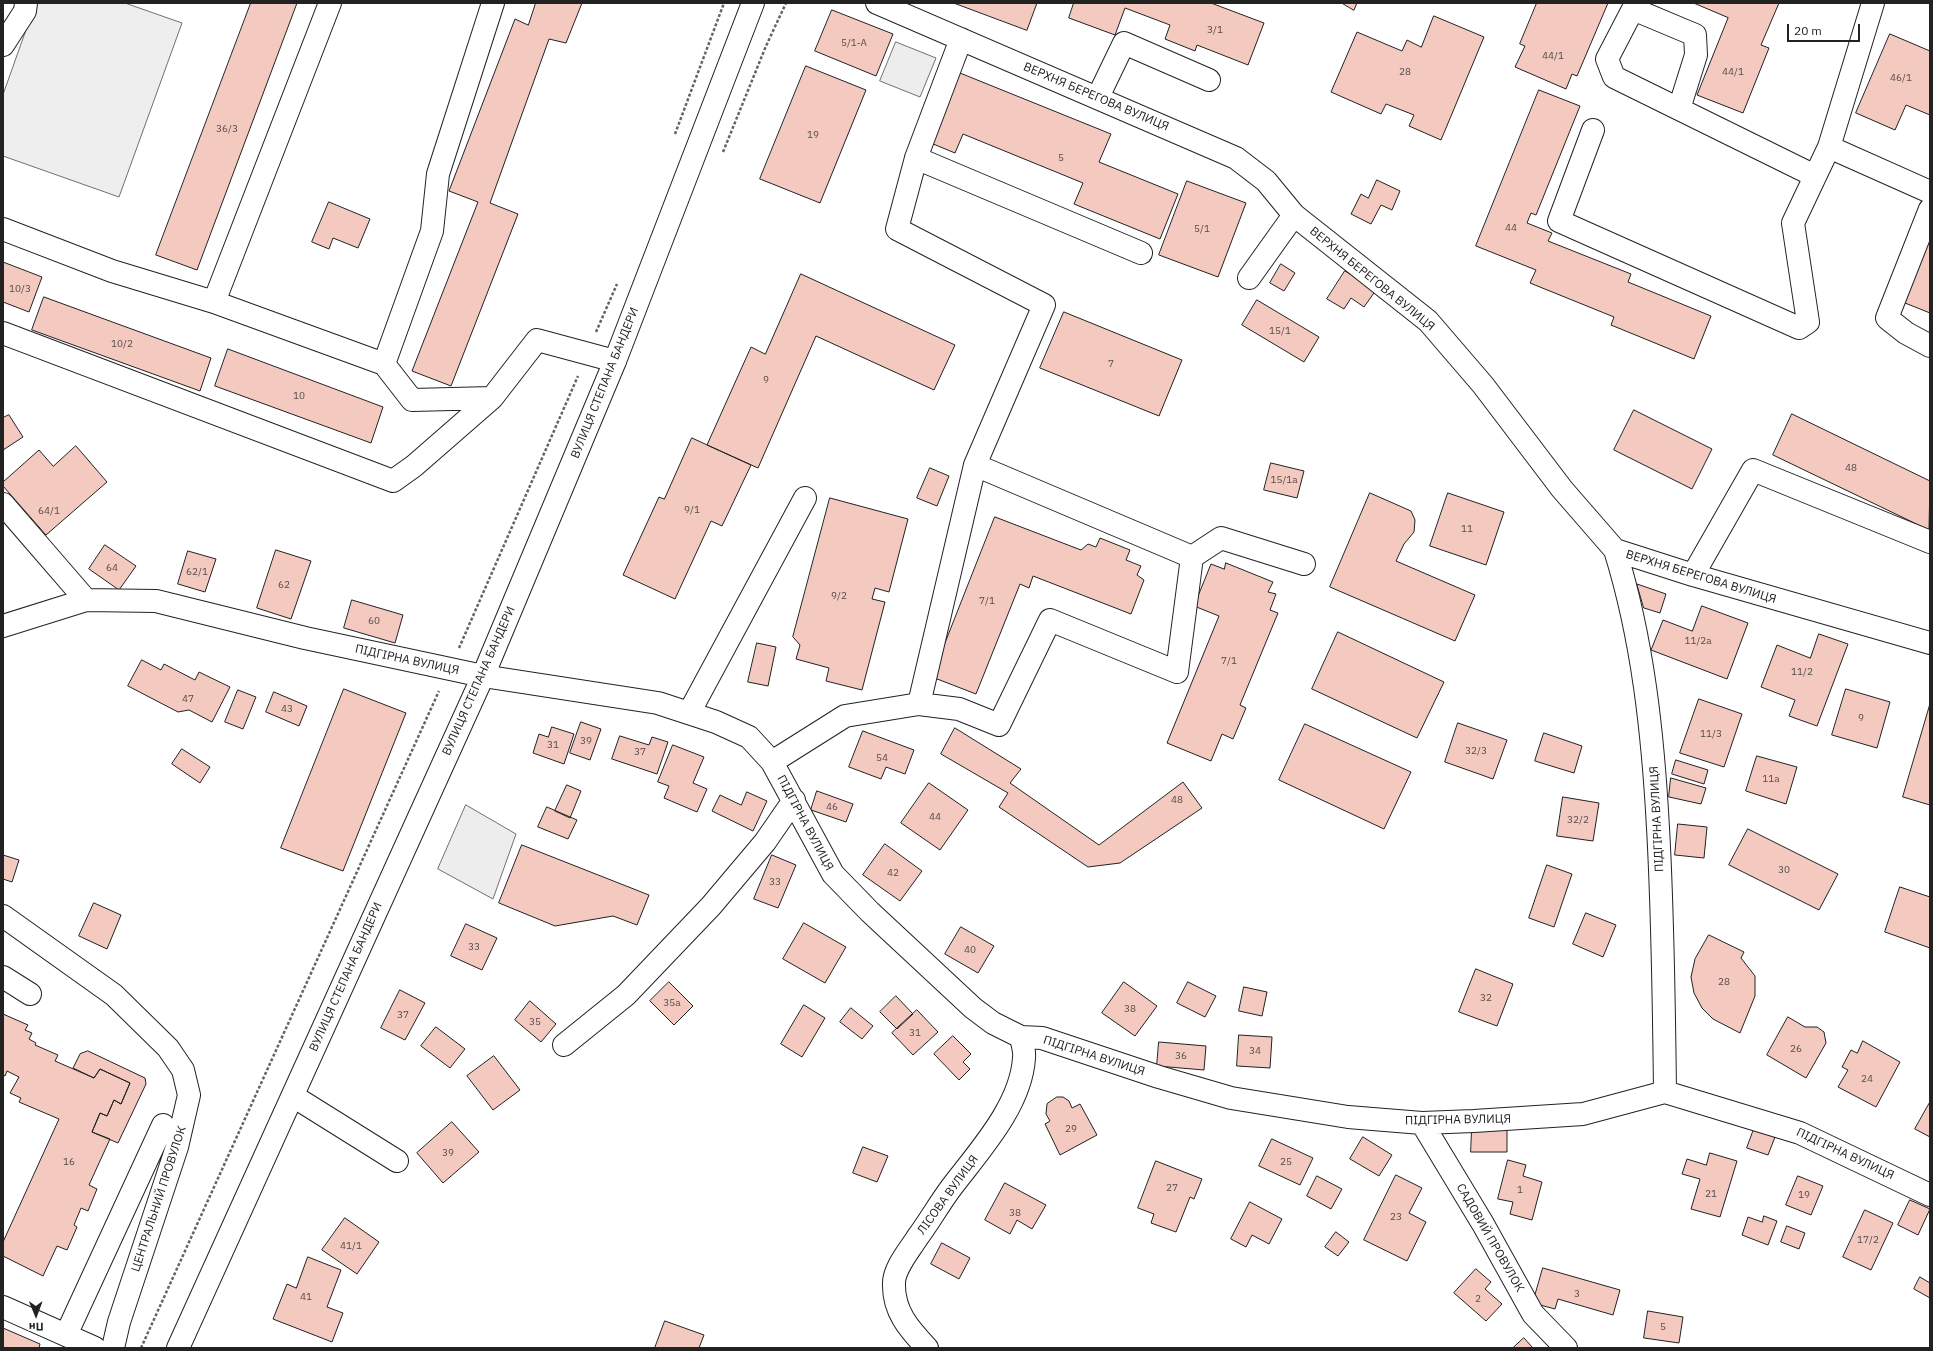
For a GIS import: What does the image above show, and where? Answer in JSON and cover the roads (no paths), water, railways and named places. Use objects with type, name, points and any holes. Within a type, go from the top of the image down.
[{"type":"street","points":[[3,46],[25,11],[26,3]]},
{"type":"street","points":[[214,302],[330,3]]},
{"type":"street","points":[[384,364],[432,230],[438,174],[493,3]]},
{"type":"street","name":"ВУЛИЦЯ СТЕПАНА БАНДЕРИ","points":[[178,1348],[483,676],[615,361],[753,3]]},
{"type":"street","name":"ВЕРХНЯ БЕРЕГОВА ВУЛИЦЯ","points":[[877,3],[1098,97],[1236,158],[1266,181],[1294,215],[1428,321],[1483,385],[1562,489],[1615,550],[1693,575],[1930,643]]},
{"type":"street","points":[[1593,130],[1559,221],[1799,328],[1808,322],[1793,223],[1828,147],[1873,3]]},
{"type":"street","points":[[1678,109],[1696,55],[1695,35],[1633,9],[1607,59],[1614,77],[1678,109],[1815,176]]},
{"type":"street","points":[[919,704],[976,465],[1044,305],[896,229],[916,158],[961,39]]},
{"type":"street","points":[[1098,97],[1124,42],[1209,80]]},
{"type":"street","points":[[1828,147],[1930,192]]},
{"type":"street","points":[[916,158],[1141,253]]},
{"type":"street","points":[[1930,208],[1887,318],[1906,333],[1930,346]]},
{"type":"street","points":[[1249,278],[1294,215]]},
{"type":"street","points":[[3,229],[112,271],[214,302],[384,364],[412,400],[492,398]]},
{"type":"street","points":[[3,333],[393,481],[414,466],[492,398],[537,340],[615,361]]},
{"type":"street","points":[[976,465],[1192,557]]},
{"type":"street","points":[[1693,575],[1753,470],[1930,542]]},
{"type":"street","points":[[689,713],[805,498]]},
{"type":"street","points":[[3,504],[86,600]]},
{"type":"street","points":[[772,762],[845,716],[919,704],[959,709],[998,725],[1050,620],[1177,672],[1192,557],[1221,538],[1304,564]]},
{"type":"street","name":"ПІДГІРНА ВУЛИЦЯ","points":[[1615,550],[1628,591],[1643,677],[1654,759],[1664,928],[1665,1092]]},
{"type":"street","name":"ПІДГІРНА ВУЛИЦЯ","points":[[3,626],[86,600],[156,601],[305,638],[483,676],[658,702],[716,722],[749,737],[772,762],[833,874],[870,912],[972,1008],[993,1023],[1021,1037],[1042,1038],[1159,1077],[1230,1098],[1348,1116],[1422,1122],[1474,1121],[1583,1114],[1665,1092],[1800,1133],[1930,1195]]},
{"type":"street","points":[[564,1046],[626,994],[711,906],[765,842],[794,800]]},
{"type":"street","name":"ЦЕНТРАЛЬНИЙ ПРОВУЛОК","points":[[3,916],[114,995],[168,1048],[183,1070],[189,1095],[177,1147],[119,1322],[113,1348]]},
{"type":"street","points":[[3,977],[30,994]]},
{"type":"street","name":"ЛІСОВА ВУЛИЦЯ","points":[[927,1348],[901,1318],[895,1301],[894,1282],[901,1263],[951,1189],[994,1134],[1008,1108],[1020,1078],[1024,1057],[1021,1037]]},
{"type":"street","points":[[293,1096],[397,1161]]},
{"type":"street","name":"САДОВИЙ ПРОВУЛОК","points":[[1422,1122],[1483,1224],[1533,1314],[1566,1348]]},
{"type":"street","points":[[66,1335],[163,1125]]},
{"type":"street","points":[[3,1307],[95,1348]]}]
